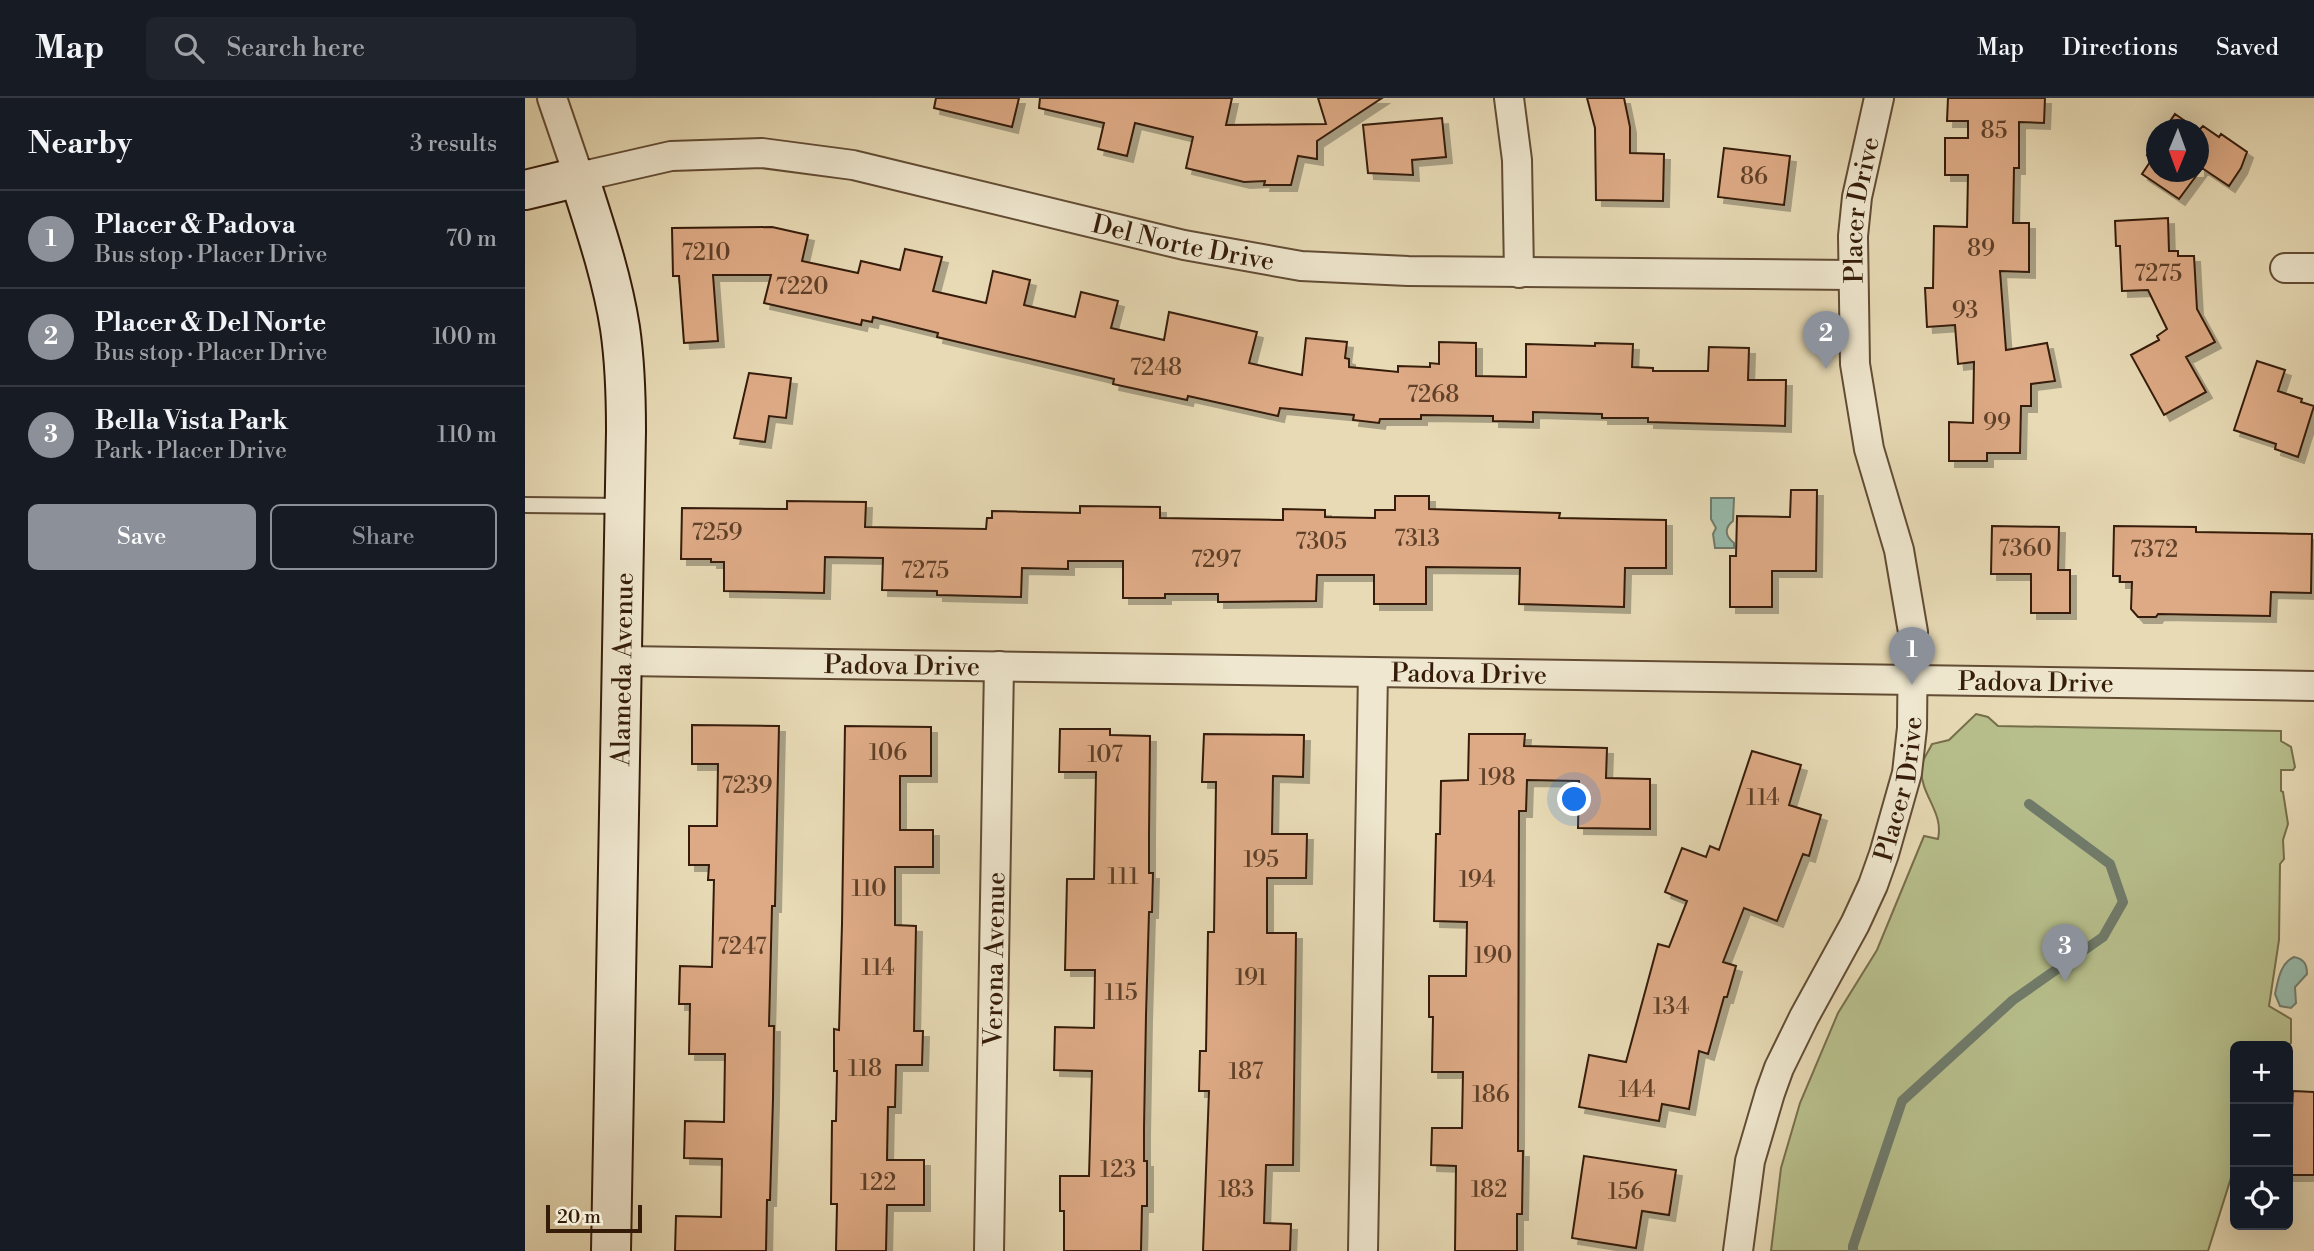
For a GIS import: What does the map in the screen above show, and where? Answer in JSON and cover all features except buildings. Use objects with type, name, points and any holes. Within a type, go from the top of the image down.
[{"type":"street","name":"Alameda Avenue","points":[[552,98],[600,245],[620,328],[625,376],[611,1251]]},
{"type":"street","points":[[1509,98],[1517,160],[1519,273]]},
{"type":"street","name":"Placer Drive","points":[[1738,1251],[1750,1161],[1770,1093],[1804,1017],[1855,925],[1884,855],[1907,773],[1912,728],[1913,632],[1899,550],[1869,449],[1855,364],[1852,275],[1857,197],[1878,98]]},
{"type":"street","name":"Del Norte Drive","points":[[525,190],[671,156],[729,153],[789,155],[853,165],[1184,245],[1277,263],[1328,268],[1519,273],[1852,275]]},
{"type":"street","points":[[2285,268],[2314,268]]},
{"type":"street","name":"Padova Drive","points":[[622,661],[2314,686]]},
{"type":"street","name":"Verona Avenue","points":[[989,1251],[999,666]]},
{"type":"street","points":[[1363,1251],[1373,672]]},
{"type":"lane","points":[[525,505],[625,506]]},
{"type":"green space","points":[[1976,714],[1988,717],[1998,726],[2281,731],[2281,741],[2291,747],[2295,767],[2293,770],[2281,770],[2281,791],[2288,824],[2283,840],[2284,859],[2280,864],[2279,940],[2269,1006],[2291,1019],[2291,1041],[2230,1041],[2230,1181],[2208,1251],[1771,1251],[1781,1168],[1800,1103],[1838,1013],[1877,950],[1924,836],[1938,839],[1938,820],[1922,779],[1921,769],[1932,744],[1949,740]]},
{"type":"shaded area","points":[[1711,498],[1734,498],[1733,521],[1727,532],[1734,548],[1715,548],[1713,534],[1716,528],[1711,519]]},
{"type":"shaded area","points":[[2294,957],[2304,962],[2307,974],[2295,987],[2296,1003],[2291,1008],[2280,1006],[2275,994],[2283,968]]},
{"type":"waterway","points":[[1853,1251],[1902,1101],[2013,1000],[2103,937],[2123,902],[2110,864],[2029,804]]},
{"type":"place","name":"Placer & Del Norte","points":[[1826,369]]},
{"type":"place","name":"Placer & Padova","points":[[1912,685]]},
{"type":"place","name":"Bella Vista Park","points":[[2065,982]]}]
